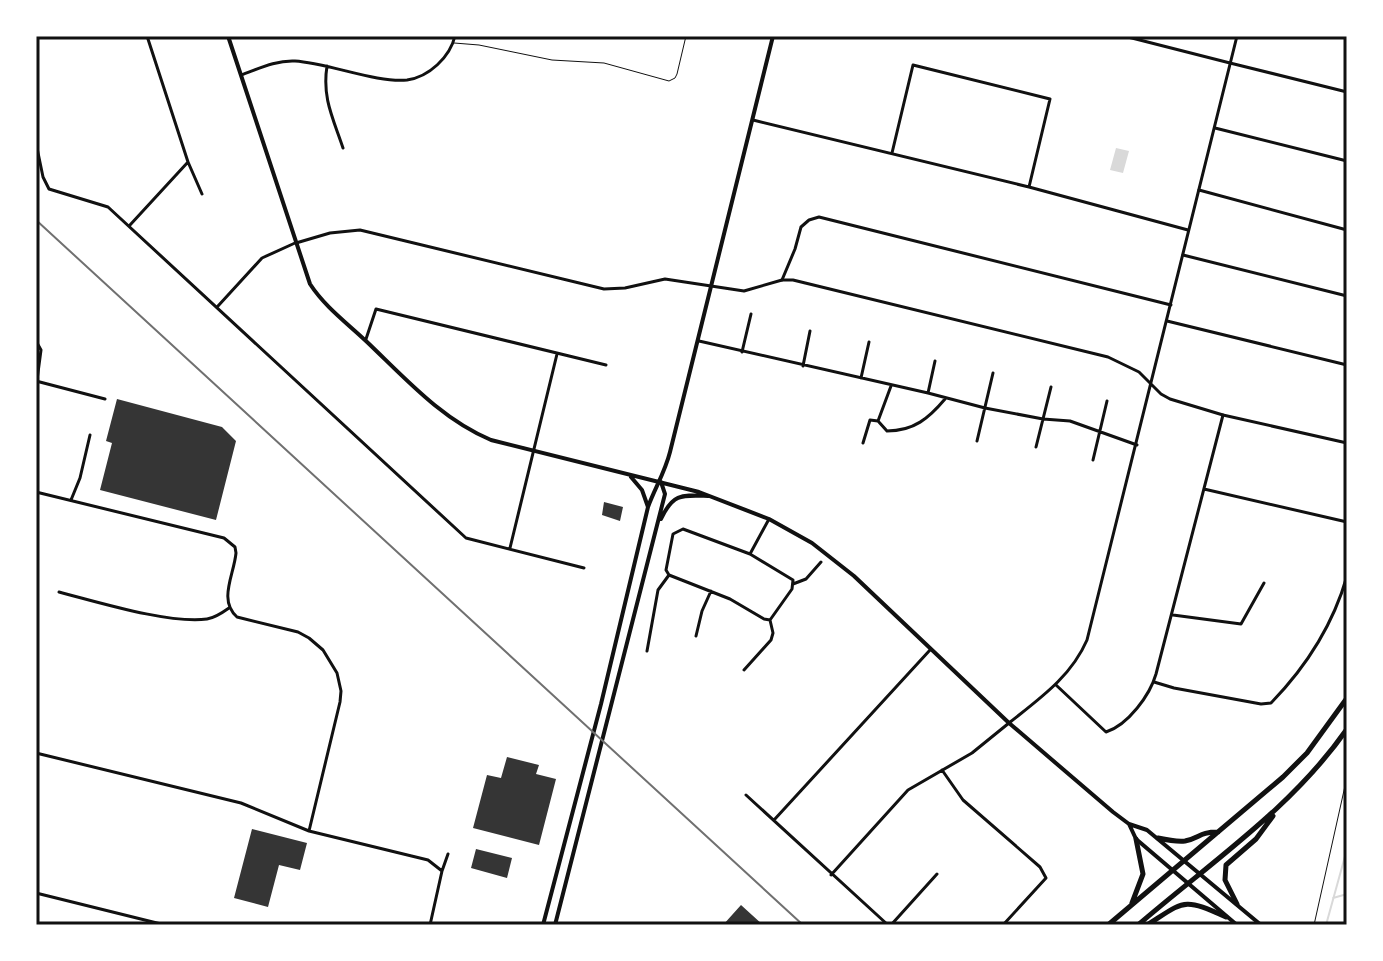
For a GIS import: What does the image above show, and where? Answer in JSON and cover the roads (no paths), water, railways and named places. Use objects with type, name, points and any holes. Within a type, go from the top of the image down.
[{"type":"highway","points":[[1108,925],[1256,802],[1307,753],[1347,698]]},
{"type":"highway","points":[[1237,904],[1225,880],[1226,865],[1256,839],[1347,729]]},
{"type":"highway","points":[[1138,925],[1279,809]]},
{"type":"highway","points":[[1158,838],[1182,841],[1204,832],[1219,832]]},
{"type":"highway","points":[[1131,904],[1143,874],[1136,839]]},
{"type":"highway","points":[[1147,925],[1186,902],[1226,917]]},
{"type":"main road","points":[[228,36],[305,275],[317,295],[420,392],[461,425],[491,440],[713,497],[769,519],[812,543],[854,576],[1009,723],[1129,824],[1147,830],[1158,838],[1261,925]]},
{"type":"main road","points":[[543,925],[586,764],[648,507],[661,482],[699,341],[773,36]]},
{"type":"main road","points":[[629,475],[642,490],[648,507]]},
{"type":"main road","points":[[555,925],[665,494],[661,482]]},
{"type":"main road","points":[[656,528],[672,500],[685,495],[713,497]]},
{"type":"main road","points":[[1129,824],[1136,839],[1237,925]]},
{"type":"street","points":[[147,36],[188,162],[202,194]]},
{"type":"street","points":[[241,75],[272,63],[294,61],[408,80],[427,72],[448,55],[455,36]]},
{"type":"street","points":[[1124,36],[1347,92]]},
{"type":"street","points":[[1155,44],[1158,36]]},
{"type":"street","points":[[831,875],[908,790],[972,753],[1056,685],[1075,664],[1087,640],[1237,36]]},
{"type":"street","points":[[892,153],[913,65],[1050,99],[1029,187]]},
{"type":"street","points":[[327,66],[326,100],[343,148]]},
{"type":"street","points":[[753,120],[1029,187],[1189,230]]},
{"type":"street","points":[[1215,128],[1347,161]]},
{"type":"street","points":[[36,143],[43,177],[49,189],[108,207],[130,225],[466,538],[584,568]]},
{"type":"street","points":[[130,225],[188,162]]},
{"type":"street","points":[[1199,190],[1347,230]]},
{"type":"street","points":[[782,280],[801,227],[819,217],[1171,305]]},
{"type":"street","points":[[218,306],[262,258],[295,243],[330,233],[360,230],[604,289],[625,288],[665,279],[744,291],[782,280],[793,280],[1108,357],[1139,372],[1170,399],[1223,415],[1347,443]]},
{"type":"street","points":[[1183,255],[1347,296]]},
{"type":"street","points":[[366,340],[376,309],[606,365]]},
{"type":"street","points":[[742,352],[751,314]]},
{"type":"street","points":[[1167,321],[1347,365]]},
{"type":"street","points":[[803,366],[810,331]]},
{"type":"street","points":[[36,341],[41,350],[36,382],[105,399]]},
{"type":"street","points":[[699,341],[985,408],[1070,421],[1137,445]]},
{"type":"street","points":[[860,379],[869,342]]},
{"type":"street","points":[[510,548],[557,353]]},
{"type":"street","points":[[928,393],[935,361]]},
{"type":"street","points":[[977,441],[993,373]]},
{"type":"street","points":[[878,421],[891,386]]},
{"type":"street","points":[[1036,447],[1051,387]]},
{"type":"street","points":[[863,443],[870,420],[878,421],[887,431],[900,431],[915,426],[931,415],[946,398]]},
{"type":"street","points":[[1093,460],[1107,401]]},
{"type":"street","points":[[1056,685],[1106,732],[1113,730],[1143,701],[1154,682],[1173,615],[1223,415]]},
{"type":"street","points":[[71,500],[80,478],[90,435]]},
{"type":"street","points":[[1204,489],[1347,522]]},
{"type":"street","points":[[36,492],[224,538],[236,553],[227,596],[229,608],[237,617],[298,632],[323,650],[337,673],[341,691],[309,831]]},
{"type":"street","points":[[750,554],[769,519]]},
{"type":"street","points":[[770,620],[711,591],[669,575],[666,570],[673,534],[683,529],[750,554],[783,573],[793,580],[793,584]]},
{"type":"street","points":[[744,670],[771,640],[770,620],[793,584],[806,579],[821,562]]},
{"type":"street","points":[[647,651],[658,590],[669,575]]},
{"type":"street","points":[[1154,682],[1261,704],[1271,703],[1310,656],[1334,611],[1347,576]]},
{"type":"street","points":[[1173,615],[1241,624],[1264,583]]},
{"type":"street","points":[[696,636],[711,591]]},
{"type":"street","points":[[59,592],[153,615],[194,620],[216,617],[229,608]]},
{"type":"street","points":[[774,820],[930,650]]},
{"type":"street","points":[[36,753],[241,803],[309,831],[428,860],[442,871]]},
{"type":"street","points":[[942,770],[963,800],[1040,867],[1046,878],[1003,925]]},
{"type":"street","points":[[746,795],[889,925],[937,874]]},
{"type":"street","points":[[430,925],[448,854]]},
{"type":"street","points":[[36,893],[165,925]]},
{"type":"lane","points":[[453,43],[479,45],[552,60],[604,63],[669,81],[677,74],[686,36]]},
{"type":"waterway","points":[[1326,925],[1347,849]]},
{"type":"waterway","points":[[1333,898],[1347,894]]},
{"type":"railway","points":[[36,220],[803,925]]}]
